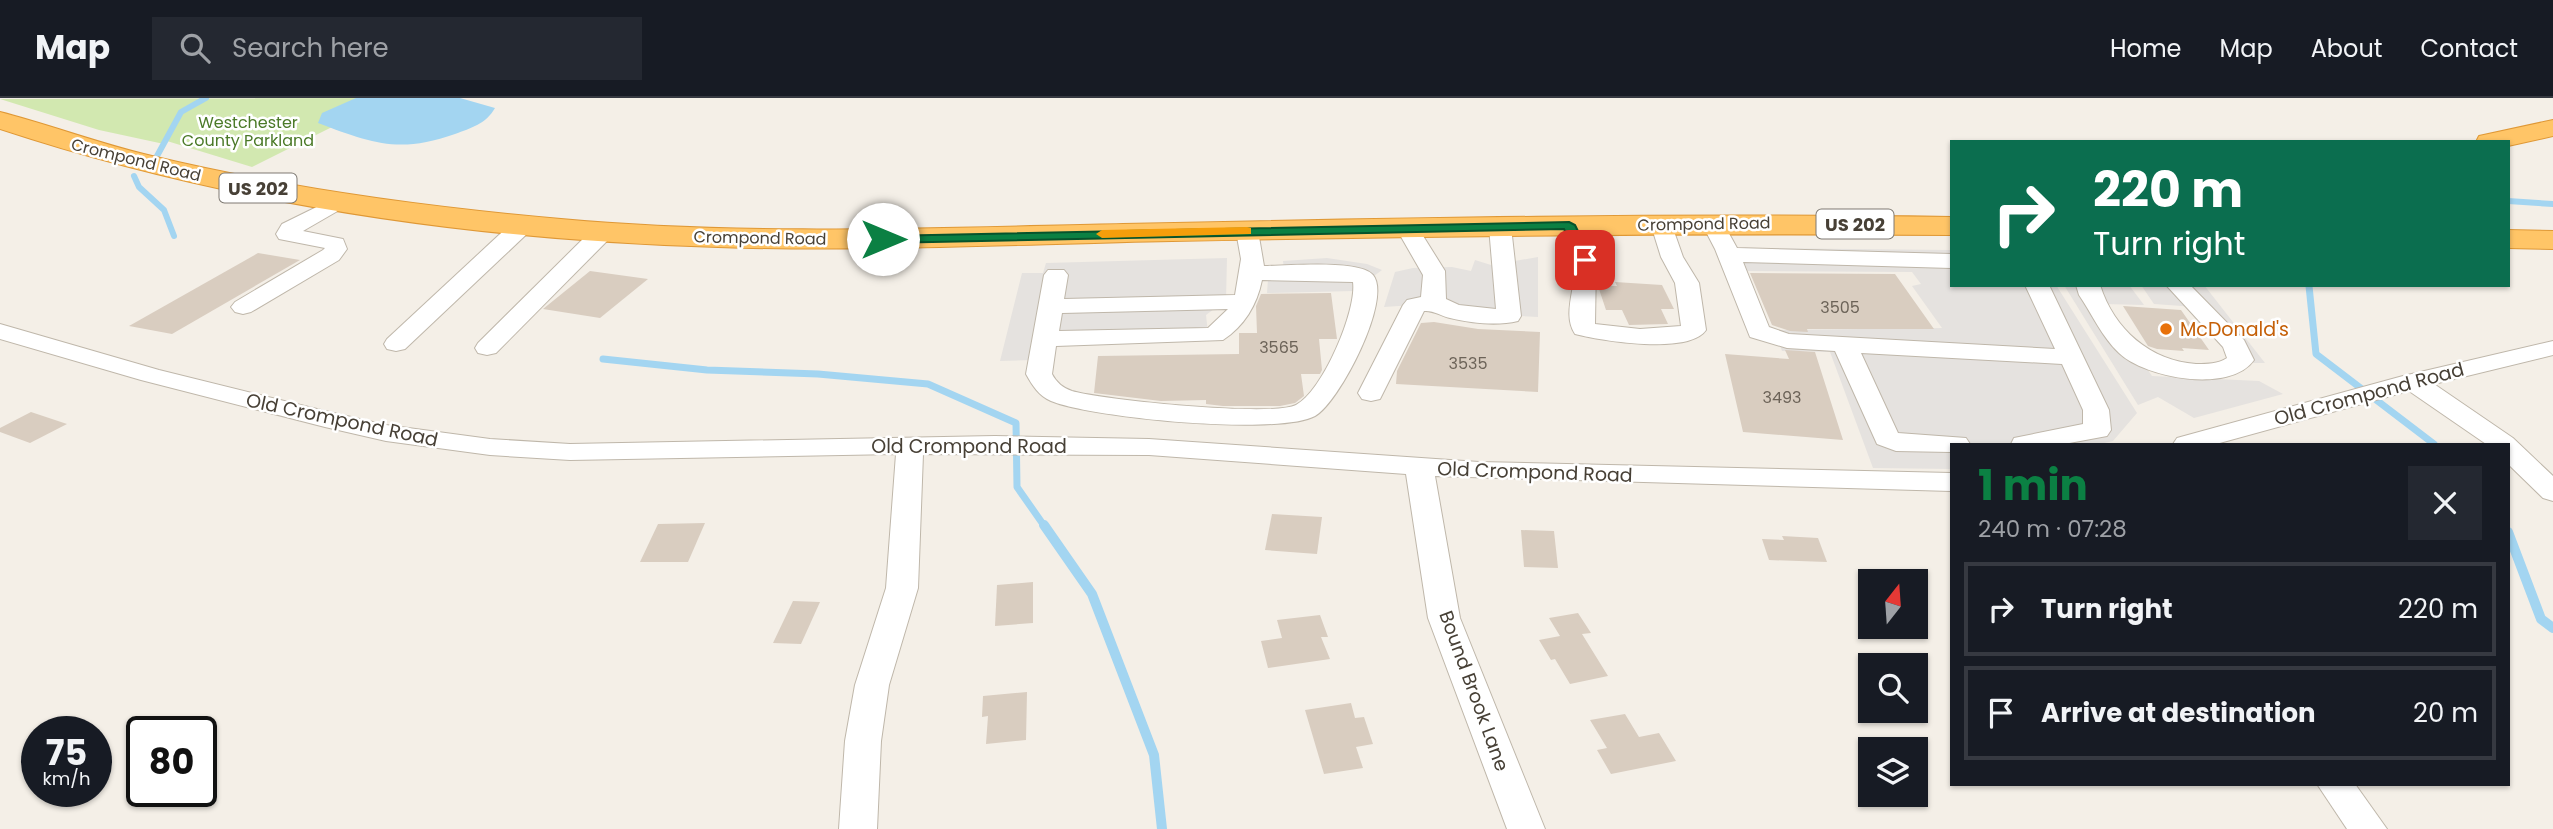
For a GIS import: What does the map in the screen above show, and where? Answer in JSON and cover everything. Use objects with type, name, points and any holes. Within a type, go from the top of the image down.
[{"type":"highway","name":"Crompond Road","points":[[0,120],[64,143],[162,169],[341,201],[522,226],[603,232],[721,238],[909,239],[1569,225],[1941,226]]},
{"type":"highway","points":[[2498,140],[2553,128]]},
{"type":"highway","points":[[2510,239],[2553,240]]},
{"type":"street","points":[[243,307],[331,255],[336,249],[335,244],[287,234],[290,229],[341,201]]},
{"type":"street","points":[[1713,224],[1730,255],[1759,332],[1787,341],[2069,357]]},
{"type":"street","points":[[1826,224],[1847,258]]},
{"type":"street","points":[[1569,225],[1585,260],[1584,307],[1581,320],[1584,329],[1606,333],[1682,335],[1694,330],[1687,283],[1672,257],[1662,225]]},
{"type":"street","points":[[396,344],[438,309],[472,272],[522,226]]},
{"type":"street","points":[[1941,226],[1950,249]]},
{"type":"street","points":[[1407,228],[1435,275],[1433,298],[1436,303],[1450,311],[1483,316],[1508,316],[1500,227]]},
{"type":"street","points":[[1047,339],[1214,335],[1228,328],[1243,302],[1252,273],[1253,246],[1247,231]]},
{"type":"street","points":[[487,348],[603,232]]},
{"type":"street","points":[[1730,255],[1950,261]]},
{"type":"street","points":[[1056,275],[1039,374],[1044,386],[1063,397],[1103,406],[1188,413],[1278,418],[1301,414],[1325,397],[1340,367],[1365,307],[1367,290],[1364,278],[1353,273],[1252,273]]},
{"type":"street","points":[[2029,443],[2096,430],[2096,410],[2038,287]]},
{"type":"street","points":[[2090,287],[2091,295],[2130,350],[2156,364],[2181,370],[2216,371],[2235,366],[2241,360],[2235,345],[2184,294]]},
{"type":"street","points":[[1051,306],[1243,302]]},
{"type":"street","points":[[1371,393],[1415,305],[1436,303]]},
{"type":"street","name":"Old Crompond Road","points":[[0,331],[212,391],[362,428],[436,441],[570,452],[1035,444],[1162,447],[1419,467],[1571,474],[1950,482]]},
{"type":"street","points":[[1844,344],[1887,438],[1896,443],[1950,444]]},
{"type":"street","name":"Old Crompond Road","points":[[2191,443],[2400,385],[2553,348]]},
{"type":"street","points":[[2400,385],[2501,443]]},
{"type":"street","points":[[858,829],[863,741],[872,685],[902,588],[909,446]]},
{"type":"street","points":[[2510,451],[2553,492]]},
{"type":"street","name":"Bound Brook Lane","points":[[1419,467],[1444,618],[1526,829]]},
{"type":"street","points":[[2337,786],[2368,829]]},
{"type":"green space","name":"Westchester County Parkland","points":[[390,98],[252,167],[167,141],[164,144],[99,130],[0,99]]},
{"type":"shaded area","points":[[1746,248],[1950,250],[1950,287],[2057,287],[2137,413],[2113,441],[2104,443],[1950,443],[1950,469],[1873,468],[1830,352],[1782,351],[1775,330],[1942,328],[1912,286],[1921,284],[1912,272],[1744,271],[1738,259]]},
{"type":"shaded area","points":[[1538,257],[1538,317],[1489,314],[1442,303],[1384,307],[1395,272],[1413,268],[1452,267],[1471,271],[1475,260],[1491,265]]},
{"type":"shaded area","points":[[1227,258],[1226,300],[1206,315],[1208,333],[1039,339],[1032,360],[1000,361],[1022,273],[1043,273],[1046,263]]},
{"type":"shaded area","points":[[1327,258],[1367,264],[1382,270],[1354,291],[1267,293],[1268,279],[1285,277],[1283,261]]},
{"type":"shaded area","points":[[2065,287],[2130,287],[2144,305],[2103,304],[2152,376],[2259,381],[2283,394],[2194,418],[2158,397],[2138,405]]},
{"type":"shaded area","points":[[2142,287],[2206,287],[2265,363],[2252,363],[2213,312],[2154,304]]},
{"type":"water","points":[[356,98],[460,98],[495,108],[483,122],[455,134],[417,144],[370,141],[318,123],[322,113]]},
{"type":"building","points":[[258,253],[300,260],[172,334],[129,326]]},
{"type":"building","points":[[590,271],[648,279],[600,318],[543,309]]},
{"type":"building","points":[[1750,273],[1895,274],[1934,329],[1790,331],[1772,325]]},
{"type":"building","points":[[1615,282],[1662,285],[1674,309],[1661,309],[1668,324],[1629,325],[1622,310],[1606,310],[1598,286],[1617,286]]},
{"type":"building","points":[[1331,293],[1337,339],[1319,339],[1322,370],[1320,374],[1301,374],[1304,396],[1295,403],[1280,406],[1223,406],[1206,404],[1206,400],[1161,401],[1094,393],[1098,356],[1239,354],[1239,333],[1257,333],[1256,306],[1261,294]]},
{"type":"building","name":"McDonald's","points":[[2123,306],[2181,310],[2209,350],[2182,348],[2184,351],[2148,346]]},
{"type":"building","points":[[1434,322],[1478,329],[1540,332],[1538,392],[1396,384],[1397,371],[1421,323]]},
{"type":"building","points":[[1785,350],[1815,352],[1843,440],[1743,432],[1725,354],[1789,359]]},
{"type":"building","points":[[31,412],[67,424],[30,443],[0,432],[0,428]]},
{"type":"building","points":[[1272,514],[1322,517],[1317,554],[1265,550]]},
{"type":"building","points":[[705,523],[688,562],[640,562],[658,524]]},
{"type":"building","points":[[1521,530],[1554,531],[1558,568],[1524,567]]},
{"type":"building","points":[[1782,536],[1818,538],[1827,562],[1769,560],[1762,539],[1784,540]]},
{"type":"building","points":[[1033,582],[1033,623],[995,626],[997,585]]},
{"type":"building","points":[[793,601],[820,602],[801,644],[773,643]]},
{"type":"building","points":[[1578,613],[1591,633],[1582,634],[1608,676],[1570,684],[1555,659],[1551,660],[1539,640],[1560,636],[1549,618]]},
{"type":"building","points":[[1320,615],[1328,637],[1321,637],[1330,659],[1268,668],[1261,641],[1282,638],[1277,620]]},
{"type":"building","points":[[1027,692],[1026,740],[986,744],[988,716],[982,717],[983,696]]},
{"type":"building","points":[[1351,703],[1355,718],[1364,717],[1373,744],[1356,747],[1363,768],[1324,774],[1305,710]]},
{"type":"building","points":[[1625,714],[1639,737],[1659,733],[1676,761],[1611,774],[1597,750],[1607,748],[1590,720]]},
{"type":"waterway","points":[[157,156],[181,112],[206,98]]},
{"type":"waterway","points":[[134,176],[139,187],[164,210],[174,236]]},
{"type":"waterway","points":[[2510,201],[2553,204]]},
{"type":"waterway","points":[[2309,287],[2316,354],[2433,443]]},
{"type":"waterway","points":[[603,359],[707,370],[818,374],[928,384],[1016,423],[1017,487],[1045,527]]},
{"type":"waterway","points":[[1044,525],[1092,594],[1154,755],[1162,829]]},
{"type":"waterway","points":[[2510,537],[2541,619],[2553,628]]},
{"type":"slow traffic","points":[[1102,234],[1247,231]]},
{"type":"place","name":"McDonald's","points":[[2166,329]]},
{"type":"route","points":[[883,239],[1569,225],[1585,260]]}]
